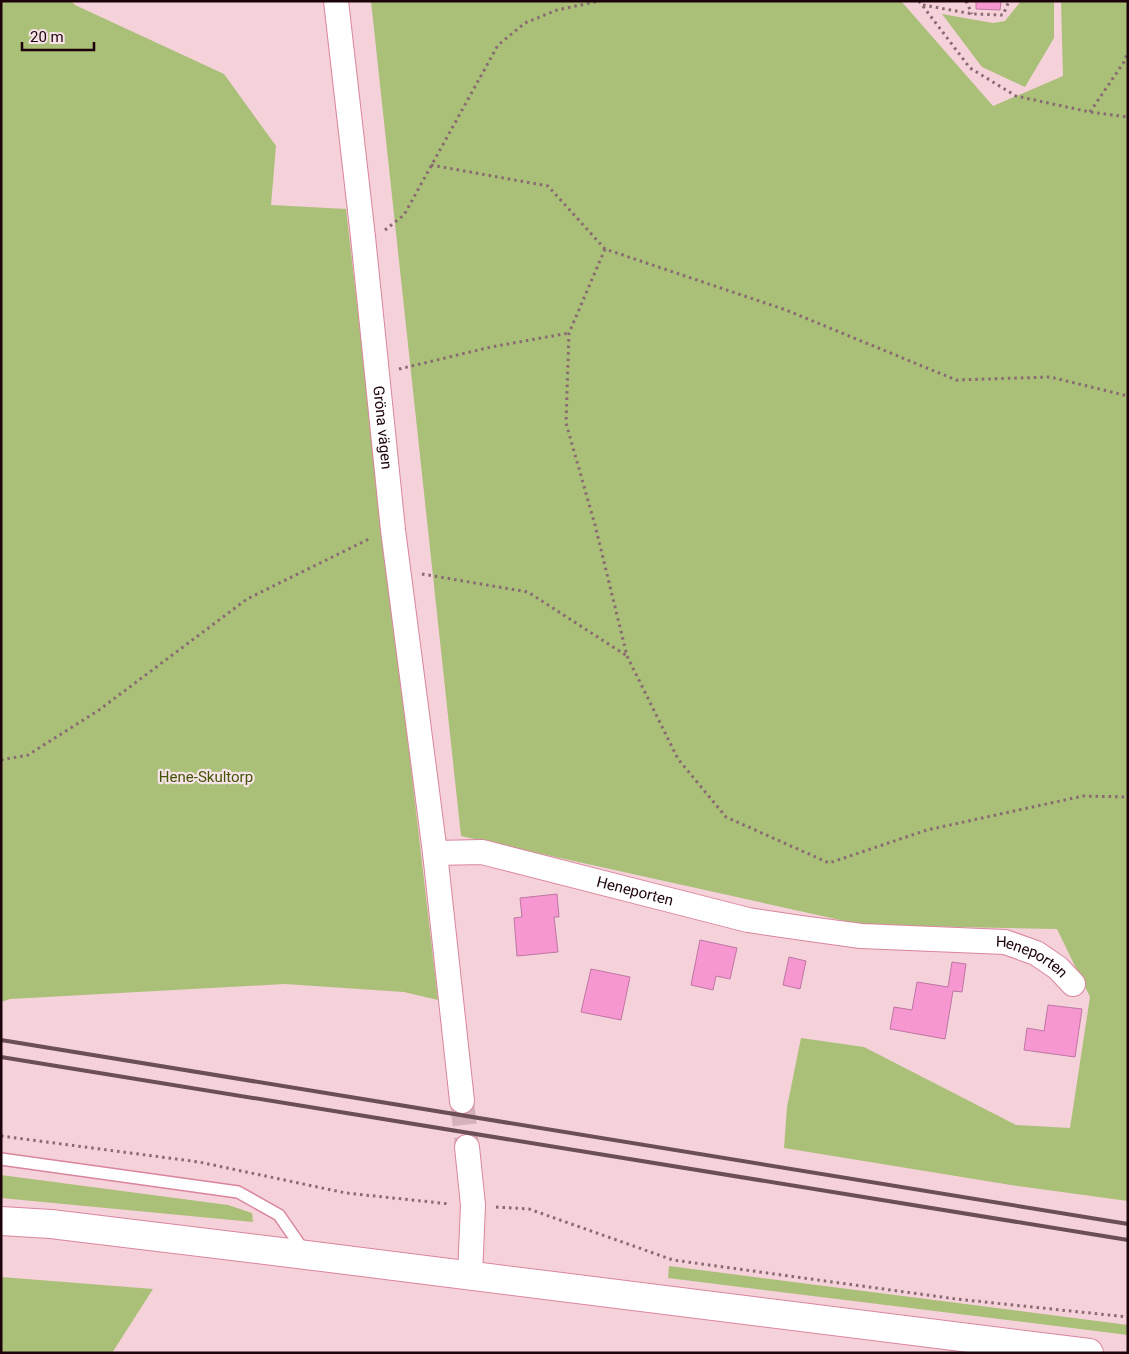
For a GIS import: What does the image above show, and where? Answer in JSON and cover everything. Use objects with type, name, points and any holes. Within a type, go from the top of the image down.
[{"type":"main road","points":[[1,1221],[50,1224],[306,1255],[1088,1353]]},
{"type":"street","name":"Gröna vägen","points":[[336,1],[364,237],[393,530],[435,853]]},
{"type":"street","name":"Heneporten","points":[[435,853],[482,852],[748,920],[861,936],[1005,942],[1036,953],[1058,968],[1073,984]]},
{"type":"street","points":[[435,853],[462,1101]]},
{"type":"street","points":[[467,1147],[473,1205],[470,1276]]},
{"type":"lane","points":[[1,1159],[238,1192],[279,1215],[306,1255]]},
{"type":"path","points":[[364,237],[381,233],[404,214],[498,45],[525,23],[557,10],[599,1]]},
{"type":"path","points":[[966,1],[973,14]]},
{"type":"path","points":[[921,3],[973,14],[1003,15],[1009,1]]},
{"type":"path","points":[[921,3],[970,68],[1016,96],[1090,112],[1128,117]]},
{"type":"path","points":[[1090,112],[1124,62],[1128,51]]},
{"type":"path","points":[[431,165],[548,186],[605,249],[786,310],[956,380],[1050,377],[1128,396]]},
{"type":"path","points":[[605,249],[569,333],[566,423],[595,525],[627,656],[678,759],[726,817],[829,863],[927,830],[1083,796],[1128,798]]},
{"type":"path","points":[[398,369],[491,347],[569,333]]},
{"type":"path","points":[[1,760],[28,755],[99,710],[247,600],[365,540],[393,530]]},
{"type":"path","points":[[421,574],[528,592],[627,656]]},
{"type":"path","points":[[1,1136],[199,1162],[346,1193],[460,1204]]},
{"type":"path","points":[[488,1206],[529,1209],[673,1260],[956,1299],[1128,1318]]},
{"type":"green space","name":"Hene-Skultorp","points":[[1,1],[71,1],[75,5],[224,74],[276,146],[271,205],[346,209],[438,1000],[404,992],[285,984],[10,999],[1,1002]]},
{"type":"green space","points":[[371,1],[901,1],[993,106],[1063,76],[1061,1],[1128,1],[1128,1201],[1011,1185],[784,1148],[787,1107],[801,1038],[864,1047],[1016,1125],[1070,1128],[1090,997],[1057,929],[863,925],[461,836]]},
{"type":"green space","points":[[1021,1],[1054,1],[1054,38],[1025,87],[982,67],[942,14],[993,23],[1005,21]]},
{"type":"green space","points":[[1,1175],[228,1205],[252,1213],[253,1222],[1,1198]]},
{"type":"green space","points":[[669,1266],[1128,1325],[1128,1335],[668,1278]]},
{"type":"green space","points":[[1,1277],[153,1289],[112,1353],[1,1353]]},
{"type":"building","points":[[976,1],[1001,1],[1000,10],[976,9]]},
{"type":"building","points":[[557,894],[559,917],[554,917],[558,952],[517,956],[514,918],[522,917],[520,898]]},
{"type":"building","points":[[700,940],[737,948],[730,979],[716,976],[713,990],[691,985]]},
{"type":"building","points":[[789,957],[806,961],[800,989],[783,985]]},
{"type":"building","points":[[952,962],[966,964],[962,992],[953,991],[945,1039],[890,1029],[894,1007],[912,1010],[917,982],[948,987]]},
{"type":"building","points":[[591,969],[630,977],[621,1020],[581,1012]]},
{"type":"building","points":[[1048,1005],[1082,1009],[1075,1057],[1024,1050],[1027,1028],[1044,1031]]},
{"type":"tunnel","points":[[462,1101],[467,1147]]},
{"type":"railway","points":[[1,1040],[1128,1224]]},
{"type":"railway","points":[[1,1057],[1128,1240]]}]
